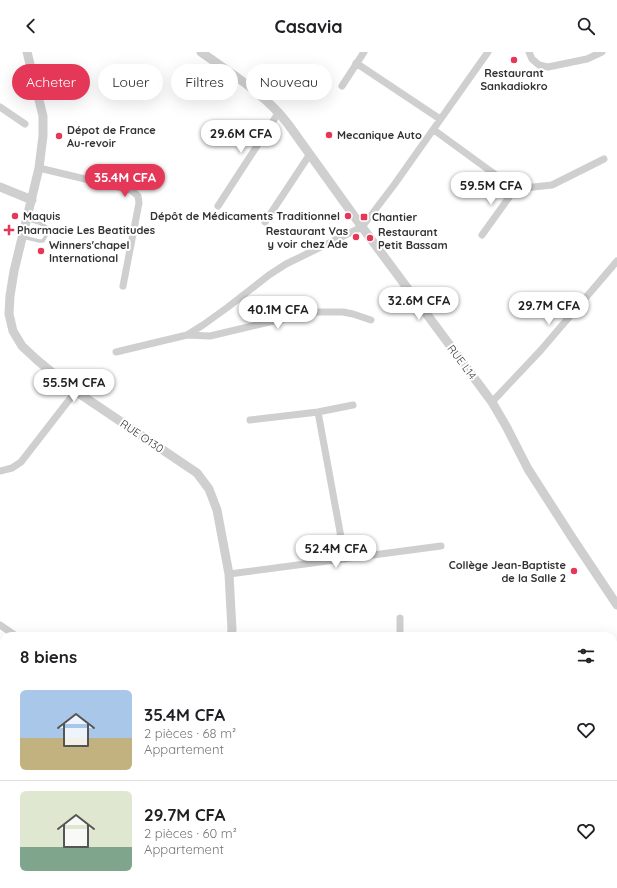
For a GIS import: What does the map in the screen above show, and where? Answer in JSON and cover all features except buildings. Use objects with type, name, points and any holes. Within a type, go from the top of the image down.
[{"type":"street","name":"RUE O130","points":[[27,52],[43,116],[43,136],[39,168],[14,271],[10,296],[9,314],[13,331],[22,346],[32,356],[76,391],[197,473],[210,489],[217,510],[229,574],[232,632]]},
{"type":"street","name":"RUE L14","points":[[201,52],[258,92],[280,112],[362,227],[492,402],[528,469],[617,605]]},
{"type":"street","points":[[342,86],[364,52]]},
{"type":"street","points":[[187,335],[209,321],[269,275],[286,264],[362,227],[434,130],[440,119],[488,52]]},
{"type":"street","points":[[529,52],[532,59],[539,65],[548,68],[587,59],[602,52]]},
{"type":"street","points":[[356,63],[440,119]]},
{"type":"street","points":[[0,107],[25,124]]},
{"type":"street","points":[[218,206],[280,112]]},
{"type":"street","points":[[434,130],[515,189],[552,185],[604,159]]},
{"type":"street","points":[[265,222],[310,154]]},
{"type":"street","points":[[39,168],[131,190],[138,196],[139,203],[123,286]]},
{"type":"street","points":[[0,187],[32,200]]},
{"type":"street","points":[[482,235],[515,189]]},
{"type":"street","points":[[492,402],[541,350],[617,261]]},
{"type":"street","points":[[116,352],[187,335],[210,336],[312,312],[343,312],[371,320]]},
{"type":"street","points":[[0,471],[12,468],[21,462],[76,391]]},
{"type":"street","points":[[250,420],[318,412],[353,405]]},
{"type":"street","points":[[318,412],[345,559]]},
{"type":"street","points":[[229,574],[441,546]]},
{"type":"street","points":[[400,618],[400,632]]},
{"type":"street","points":[[0,625],[10,632]]},
{"type":"lane","points":[[22,237],[43,241],[48,232],[46,227],[43,225],[27,220]]},
{"type":"place","name":"Restaurant Sankadiokro","points":[[514,60]]},
{"type":"place","name":"Mecanique Auto","points":[[329,135]]},
{"type":"place","name":"Dépot de France Au-revoir","points":[[59,136]]},
{"type":"place","name":"Maquis","points":[[15,216]]},
{"type":"place","name":"Dépôt de Médicaments Traditionnel","points":[[348,216]]},
{"type":"place","name":"Chantier","points":[[364,217]]},
{"type":"place","name":"Pharmacie Les Beatitudes","points":[[9,230]]},
{"type":"place","name":"Restaurant Vas y voir chez Ade","points":[[356,237]]},
{"type":"place","name":"Restaurant Petit Bassam","points":[[370,238]]},
{"type":"place","name":"Winners'chapel International","points":[[41,251]]},
{"type":"place","name":"Collège Jean-Baptiste de la Salle 2","points":[[574,571]]}]
